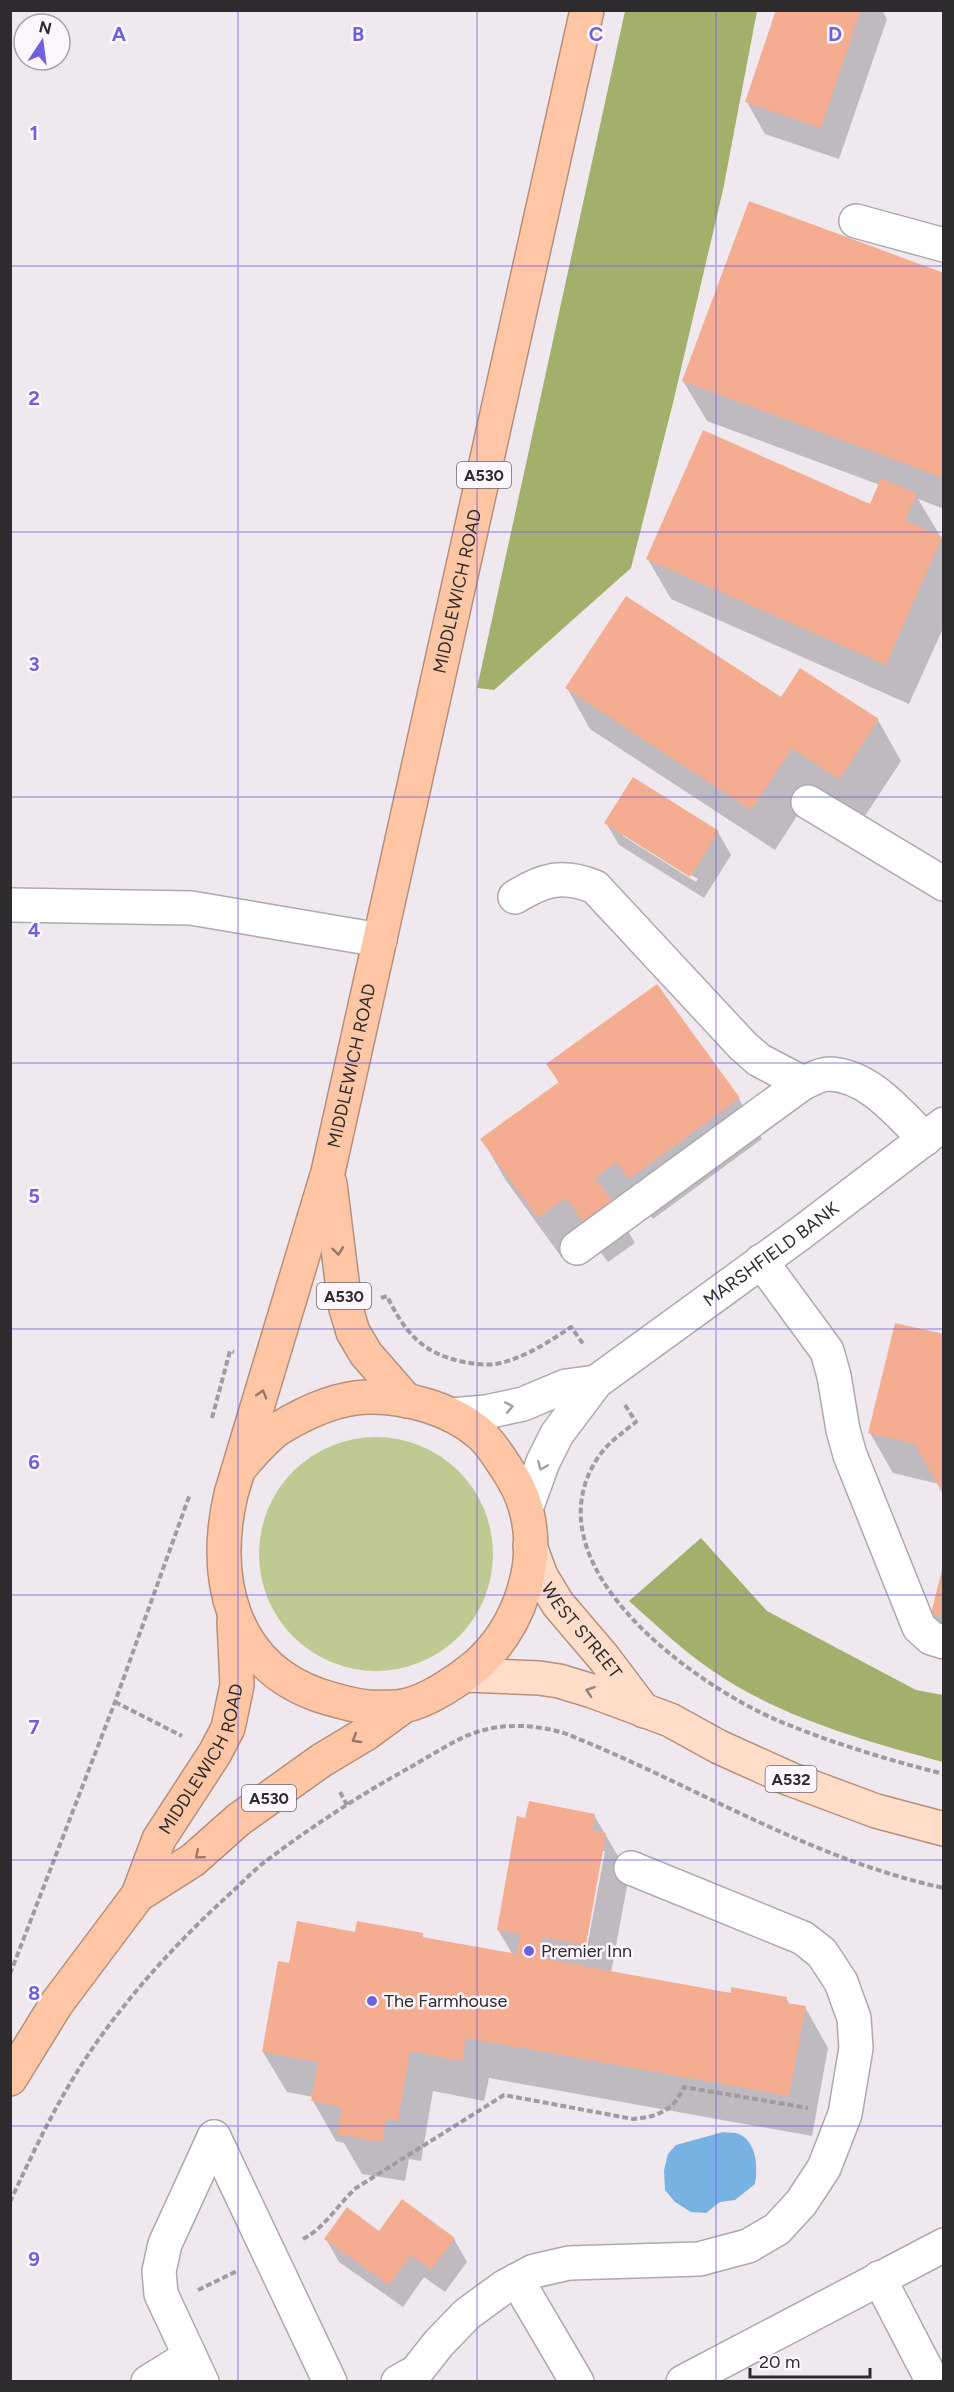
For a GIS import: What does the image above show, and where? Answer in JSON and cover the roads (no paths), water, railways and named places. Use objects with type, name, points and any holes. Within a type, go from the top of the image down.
[{"type":"highway","name":"MIDDLEWICH ROAD","points":[[11,2077],[57,2003],[138,1895],[159,1839],[228,1728],[237,1685],[234,1615],[227,1595],[223,1571],[226,1515],[328,1172],[587,10]]},
{"type":"highway","name":"MIDDLEWICH ROAD","points":[[328,1172],[345,1305],[353,1332],[366,1354],[407,1401]]},
{"type":"highway","points":[[234,1615],[256,1653],[276,1672],[305,1690],[333,1700],[366,1707],[404,1706],[427,1697],[465,1675],[504,1637],[522,1598],[528,1574],[530,1546],[526,1509],[515,1482],[479,1432],[451,1415],[407,1401],[367,1397],[338,1402],[306,1414],[276,1430],[238,1470]]},
{"type":"highway","name":"MIDDLEWICH ROAD","points":[[138,1895],[193,1860],[238,1820],[322,1760],[367,1733],[404,1706]]},
{"type":"main road","name":"WEST STREET","points":[[530,1546],[541,1576],[558,1604],[604,1658],[644,1711]]},
{"type":"main road","name":"WEST STREET","points":[[465,1675],[514,1676],[559,1681],[670,1720],[719,1747],[790,1779],[876,1811],[944,1829]]},
{"type":"street","points":[[856,221],[944,245]]},
{"type":"street","points":[[808,802],[944,884]]},
{"type":"street","points":[[515,897],[538,883],[551,880],[574,880],[595,888],[743,1046],[759,1060],[802,1083]]},
{"type":"street","points":[[10,905],[191,908],[380,940]]},
{"type":"street","points":[[577,1248],[802,1083],[827,1074],[856,1080],[890,1106],[934,1132]]},
{"type":"street","name":"MARSHFIELD BANK","points":[[526,1509],[543,1462],[557,1434],[601,1378],[934,1132]]},
{"type":"street","points":[[761,1261],[827,1351],[850,1455],[897,1574],[919,1627],[931,1638],[944,1642]]},
{"type":"street","name":"MARSHFIELD BANK","points":[[451,1415],[486,1412],[523,1404],[566,1386],[601,1378]]},
{"type":"street","points":[[398,2382],[416,2372],[467,2313],[534,2271],[569,2263],[699,2259],[748,2246],[777,2229],[801,2203],[824,2168],[844,2114],[856,2048],[854,2018],[841,1982],[822,1953],[803,1938],[631,1868]]},
{"type":"street","points":[[148,2382],[196,2369],[161,2294],[159,2271],[165,2244],[214,2137],[330,2382]]},
{"type":"street","points":[[683,2382],[944,2245]]},
{"type":"street","points":[[879,2278],[933,2382]]},
{"type":"street","points":[[517,2280],[577,2382]]},
{"type":"water","points":[[723,2132],[739,2134],[750,2143],[756,2163],[755,2184],[735,2200],[720,2202],[706,2213],[691,2212],[675,2202],[665,2190],[664,2170],[668,2154],[676,2145]]},
{"type":"place","name":"Premier Inn","points":[[529,1951]]},
{"type":"place","name":"The Farmhouse","points":[[372,2001]]}]
